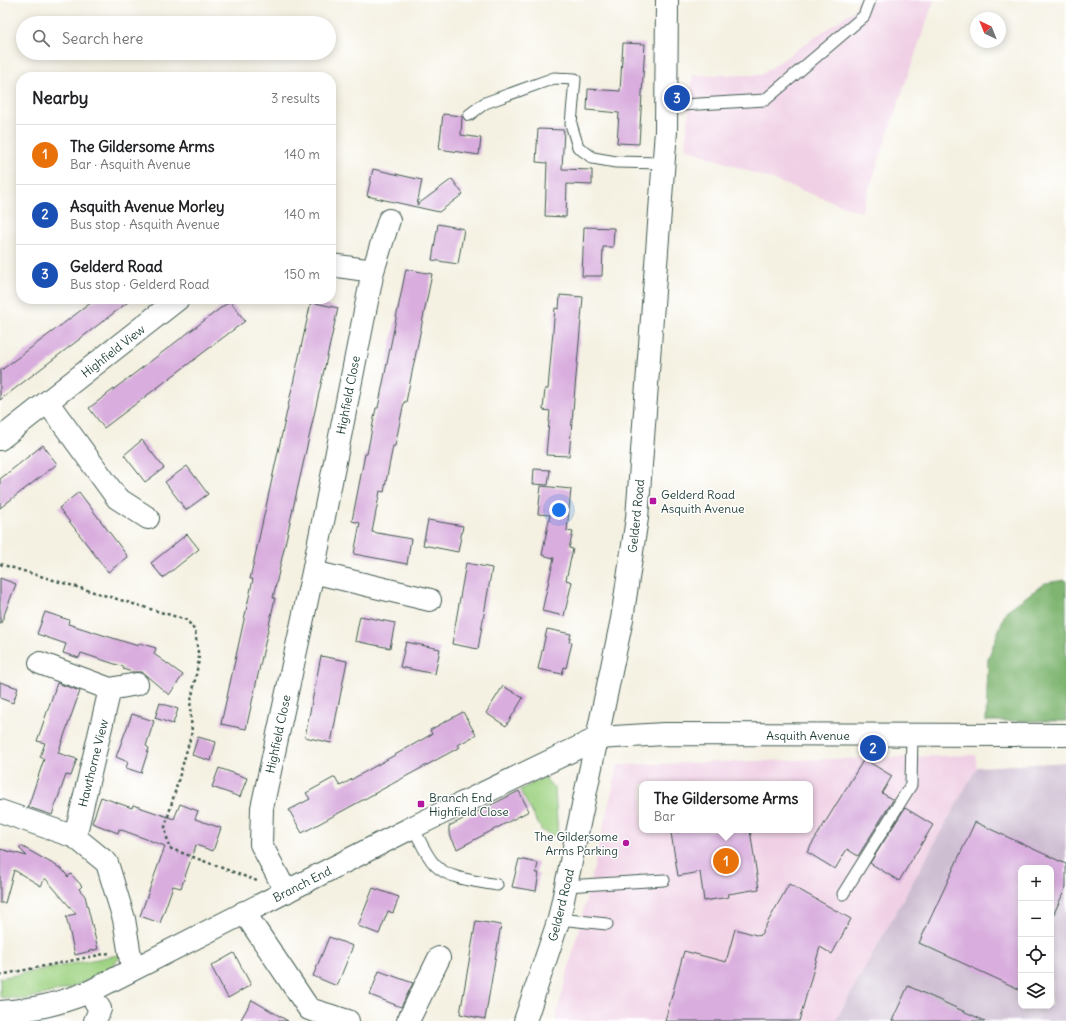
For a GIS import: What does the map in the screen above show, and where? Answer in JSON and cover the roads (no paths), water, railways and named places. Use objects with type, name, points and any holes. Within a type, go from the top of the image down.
[{"type":"main road","name":"Gelderd Road","points":[[525,1021],[559,919],[622,619],[637,518],[663,163],[666,106],[667,0]]},
{"type":"main road","name":"Highfield Close","points":[[286,892],[261,844],[262,808],[313,572],[373,271],[388,220]]},
{"type":"main road","points":[[336,266],[373,271]]},
{"type":"main road","name":"Highfield View","points":[[0,439],[172,304]]},
{"type":"main road","points":[[48,402],[117,498],[148,518]]},
{"type":"main road","points":[[313,572],[430,600]]},
{"type":"main road","points":[[40,664],[110,689],[137,684]]},
{"type":"main road","name":"Hawthorne View","points":[[75,836],[110,689]]},
{"type":"main road","name":"Asquith Avenue","points":[[598,738],[664,734],[1066,735]]},
{"type":"main road","name":"Branch End","points":[[0,1012],[30,1010],[62,1003],[89,992],[130,958],[244,912],[413,827],[598,738]]},
{"type":"main road","points":[[0,811],[75,836],[107,863],[124,919],[130,958]]},
{"type":"main road","points":[[244,912],[306,1015],[348,1021]]},
{"type":"main road","points":[[408,1021],[439,958]]},
{"type":"main road","points":[[89,992],[100,1009],[95,1021]]},
{"type":"lane","points":[[666,106],[765,100],[864,16],[870,0]]},
{"type":"lane","points":[[469,115],[485,103],[554,78],[575,79],[571,124],[578,147],[593,158],[616,162],[663,163]]},
{"type":"lane","points":[[843,894],[911,785],[912,735]]},
{"type":"lane","points":[[413,827],[427,854],[436,866],[450,875],[497,885]]},
{"type":"lane","points":[[566,886],[664,880]]},
{"type":"lane","points":[[559,919],[607,924]]},
{"type":"place","name":"Gelderd Road","points":[[677,98]]},
{"type":"place","name":"Gelderd Road Asquith Avenue","points":[[653,501]]},
{"type":"place","name":"Asquith Avenue Morley","points":[[873,748]]},
{"type":"place","name":"Branch End Highfield Close","points":[[421,804]]},
{"type":"place","name":"The Gildersome Arms Parking","points":[[626,843]]},
{"type":"place","name":"The Gildersome Arms","points":[[726,861]]}]
